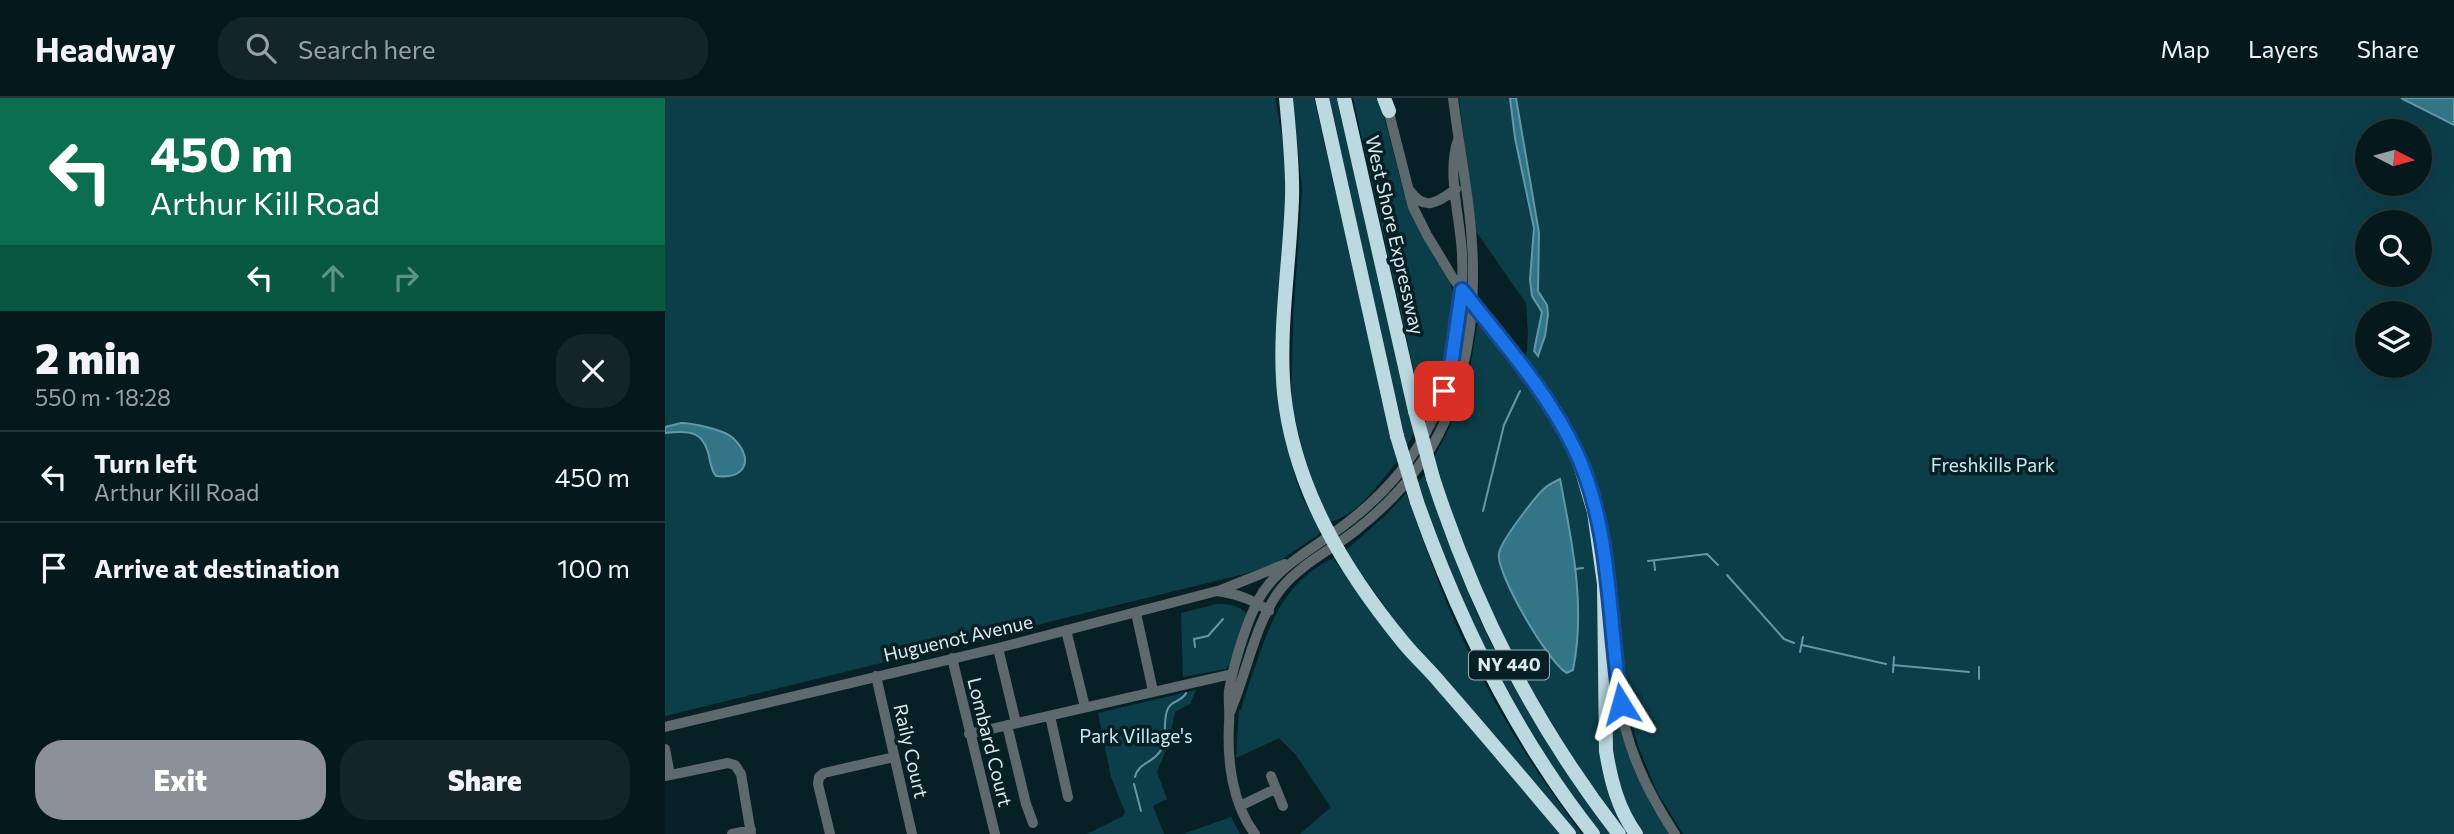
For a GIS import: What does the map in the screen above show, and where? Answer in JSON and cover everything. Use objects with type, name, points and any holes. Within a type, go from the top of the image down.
[{"type":"highway","points":[[1286,98],[1292,196],[1283,354],[1284,391],[1297,460],[1317,514],[1378,610],[1404,644],[1441,683],[1569,834]]},
{"type":"highway","name":"NY 440","points":[[1322,98],[1397,436],[1446,582],[1502,699],[1539,759],[1593,834]]},
{"type":"highway","name":"West Shore Expressway","points":[[1344,98],[1415,411],[1433,478],[1466,571],[1521,688],[1557,747],[1619,834]]},
{"type":"highway","points":[[1577,454],[1594,512],[1604,584],[1606,751],[1618,800],[1636,834]]},
{"type":"street","points":[[1217,591],[1295,560],[1374,515],[1396,494],[1435,442],[1458,384],[1466,354],[1472,303],[1473,270],[1453,98]]},
{"type":"street","points":[[1386,102],[1404,176],[1418,217],[1444,264],[1548,403],[1577,454],[1594,503],[1601,536],[1625,726],[1638,766],[1657,806],[1675,834]]},
{"type":"street","points":[[1230,714],[1269,611],[1280,591],[1384,493],[1413,454],[1431,422],[1451,366],[1462,290],[1462,254],[1454,160],[1458,140]]},
{"type":"street","points":[[1404,176],[1412,194],[1421,202],[1433,204],[1444,200],[1456,190]]},
{"type":"street","points":[[1255,834],[1240,806],[1231,769],[1229,694],[1232,674],[1257,602],[1277,575],[1295,560]]},
{"type":"street","name":"Huguenot Avenue","points":[[665,727],[998,648],[1217,591],[1234,593],[1257,602],[1269,611]]},
{"type":"street","points":[[1136,613],[1153,691]]},
{"type":"street","points":[[1066,630],[1085,707]]},
{"type":"street","points":[[998,648],[1026,804],[1033,823]]},
{"type":"street","name":"Lombard Court","points":[[953,658],[995,834]]},
{"type":"street","points":[[969,734],[1232,674]]},
{"type":"street","name":"Raily Court","points":[[876,676],[912,834]]},
{"type":"street","points":[[1050,716],[1068,797]]},
{"type":"street","points":[[665,749],[668,775],[728,763],[735,765],[741,774],[751,832],[732,834]]},
{"type":"street","points":[[830,834],[818,784],[819,777],[894,757]]},
{"type":"street","points":[[1271,776],[1283,806]]},
{"type":"street","points":[[1240,806],[1275,789]]},
{"type":"green space","points":[[665,98],[1275,98],[1288,169],[1280,403],[1286,444],[1299,490],[1320,532],[1276,563],[1244,574],[665,716]]},
{"type":"green space","points":[[1293,98],[1314,98],[1397,462],[1359,505],[1350,513],[1330,522],[1309,477],[1291,402],[1293,320],[1302,190]]},
{"type":"green space","points":[[1326,98],[1340,98],[1414,433],[1407,446]]},
{"type":"green space","points":[[1353,98],[1379,98],[1403,189],[1419,231],[1453,293],[1444,356],[1424,417]]},
{"type":"green space","name":"Freshkills Park","points":[[1459,98],[2401,98],[2454,125],[2454,834],[1683,834],[1657,792],[1630,718],[1605,508],[1587,457],[1560,404],[1524,359],[1528,334],[1526,303],[1475,230]]},
{"type":"green space","points":[[1480,322],[1568,444],[1589,508],[1597,561],[1602,698],[1626,831],[1573,760],[1537,701],[1497,624],[1467,561],[1434,458],[1458,410],[1468,381],[1477,326]]},
{"type":"green space","points":[[1426,473],[1463,581],[1504,668],[1546,741],[1611,834],[1597,834],[1519,720],[1448,576],[1417,483]]},
{"type":"green space","points":[[1406,493],[1445,599],[1473,661],[1523,750],[1582,834],[1577,834],[1566,823],[1406,636],[1345,551],[1386,515]]},
{"type":"green space","points":[[1333,558],[1374,616],[1565,834],[1300,834],[1331,807],[1296,755],[1279,738],[1236,758],[1239,710],[1277,613],[1305,577]]},
{"type":"green space","points":[[1217,604],[1237,607],[1247,614],[1229,665],[1226,669],[1183,677],[1181,613]]},
{"type":"green space","points":[[1611,647],[1631,757],[1651,805],[1669,834],[1643,834],[1631,815],[1613,773]]},
{"type":"green space","name":"Park Village's","points":[[1196,690],[1190,704],[1175,712],[1168,745],[1157,772],[1167,799],[1153,806],[1164,834],[1087,834],[1123,816],[1125,812],[1111,777],[1098,713]]},
{"type":"green space","points":[[1231,817],[1240,834],[1183,834]]},
{"type":"shaded area","points":[[1510,98],[1516,98],[1539,233],[1538,291],[1547,305],[1545,336],[1538,356],[1534,351],[1542,312],[1532,296],[1530,280],[1534,228],[1515,138]]},
{"type":"shaded area","points":[[2401,98],[2454,98],[2454,125]]},
{"type":"shaded area","points":[[681,423],[716,430],[733,438],[744,453],[744,466],[741,471],[735,475],[716,476],[708,451],[700,438],[682,432],[665,433],[665,427]]},
{"type":"shaded area","points":[[1560,479],[1573,550],[1578,598],[1577,646],[1573,670],[1567,673],[1548,653],[1525,617],[1505,578],[1499,553],[1512,529],[1535,499],[1546,487]]},
{"type":"waterway","points":[[1483,511],[1504,425],[1520,391]]},
{"type":"waterway","points":[[1648,561],[1707,554],[1718,565]]},
{"type":"waterway","points":[[1654,561],[1655,570]]},
{"type":"waterway","points":[[1575,569],[1583,568]]},
{"type":"waterway","points":[[1727,575],[1784,639],[1794,643]]},
{"type":"waterway","points":[[1195,647],[1194,639],[1208,636],[1223,619]]},
{"type":"waterway","points":[[1800,652],[1803,637]]},
{"type":"waterway","points":[[1802,645],[1886,664]]},
{"type":"waterway","points":[[1893,672],[1894,657]]},
{"type":"waterway","points":[[1893,665],[1969,672]]},
{"type":"waterway","points":[[1979,667],[1979,679]]},
{"type":"waterway","points":[[1135,777],[1139,769],[1161,749],[1169,707],[1186,693]]},
{"type":"waterway","points":[[1134,784],[1141,811]]},
{"type":"route","points":[[1444,391],[1451,366],[1462,290],[1542,394],[1577,454],[1594,503],[1601,536],[1621,704]]}]
